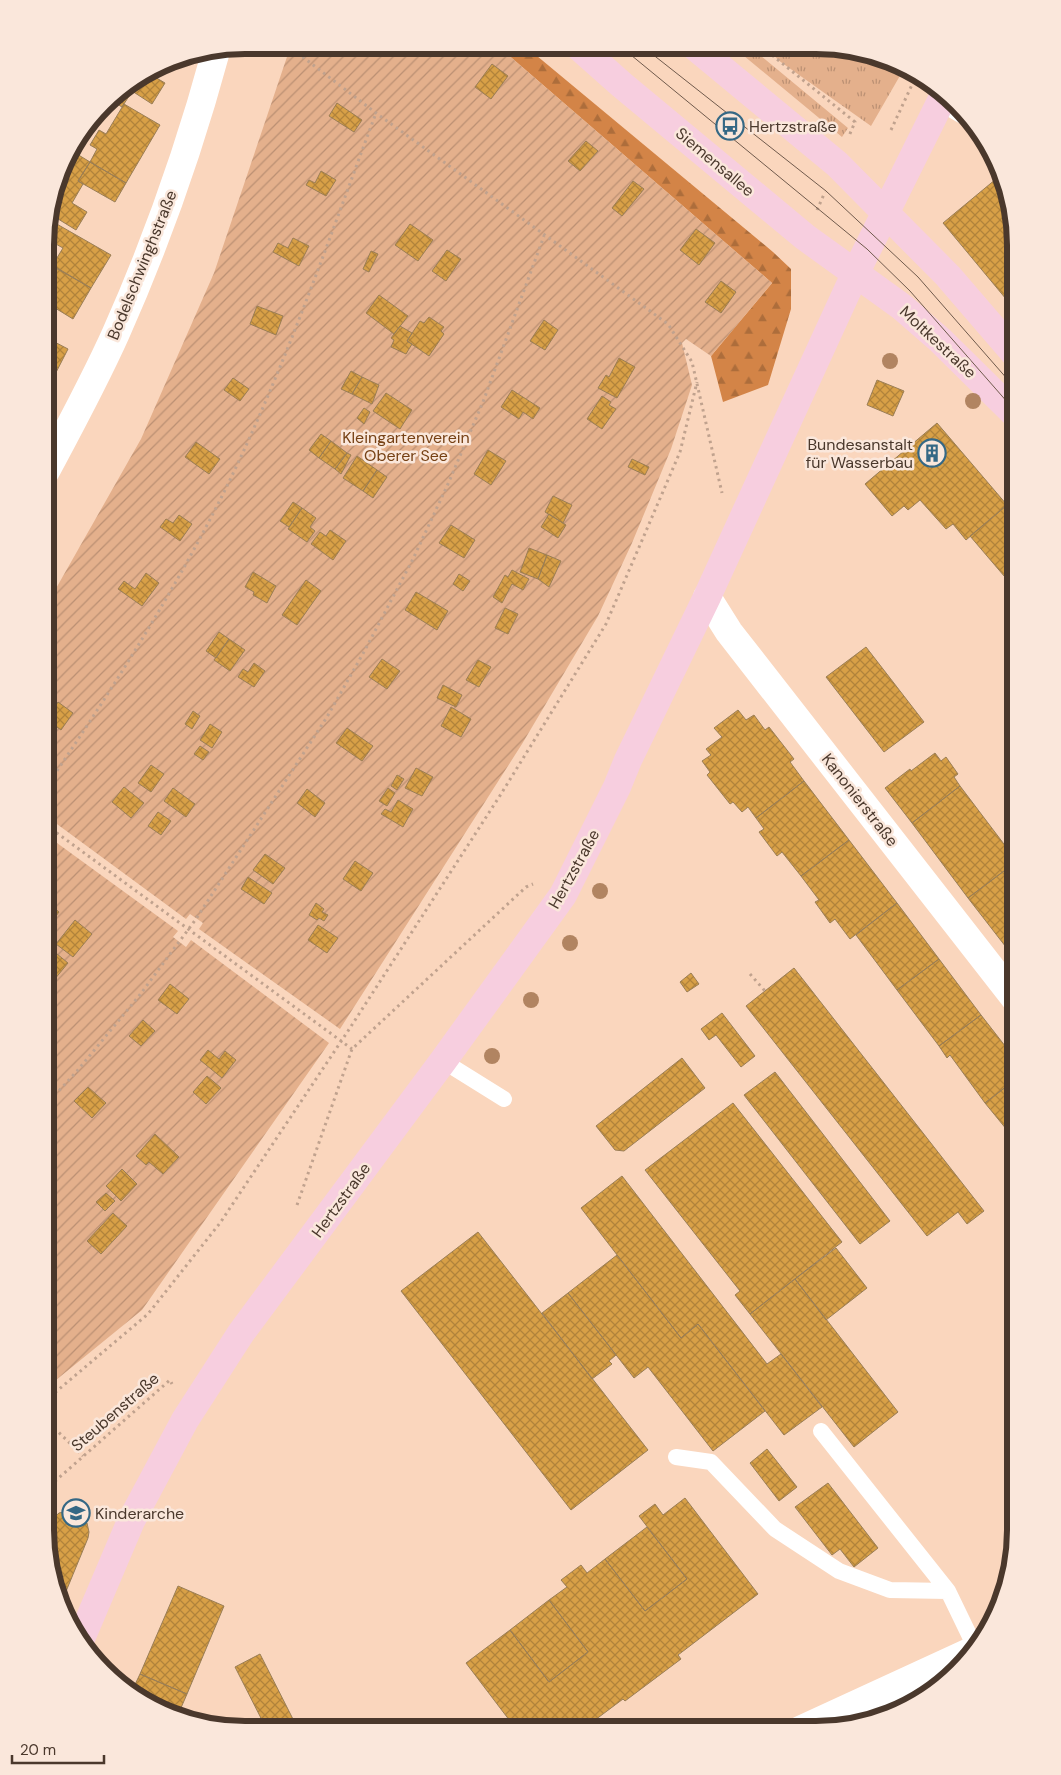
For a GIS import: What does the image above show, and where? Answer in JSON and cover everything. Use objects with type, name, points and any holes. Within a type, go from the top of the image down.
[{"type":"main road","name":"Siemensallee","points":[[588,54],[806,237],[855,274]]},
{"type":"main road","points":[[704,54],[837,164],[948,276],[1007,345]]},
{"type":"main road","name":"Hertzstraße","points":[[84,1633],[131,1521],[185,1420],[241,1333],[443,1061],[563,895],[617,787],[626,764],[707,597],[855,274],[941,100]]},
{"type":"main road","name":"Moltkestraße","points":[[855,274],[902,307],[940,340],[1007,407]]},
{"type":"street","name":"Bodelschwinghstraße","points":[[54,456],[84,400],[116,333],[147,260],[203,100],[215,56]]},
{"type":"street","name":"Kanonierstraße","points":[[707,597],[729,632],[1007,988]]},
{"type":"street","points":[[820,1721],[959,1657]]},
{"type":"lane","points":[[443,1061],[504,1099]]},
{"type":"lane","points":[[821,1431],[948,1591],[972,1640]]},
{"type":"lane","points":[[676,1457],[711,1462],[775,1529],[839,1571],[890,1590],[948,1591]]},
{"type":"path","points":[[299,54],[544,236],[668,324],[692,362],[723,497],[748,508]]},
{"type":"path","points":[[772,54],[854,122],[846,144]]},
{"type":"path","points":[[889,134],[914,80]]},
{"type":"path","points":[[54,775],[155,620],[227,486],[284,360],[376,113]]},
{"type":"path","points":[[54,1096],[139,996],[188,930],[279,794],[327,717],[413,559],[448,484],[483,402],[544,236]]},
{"type":"path","points":[[54,1393],[148,1314],[220,1223],[341,1041],[530,749],[606,624],[680,452],[696,382]]},
{"type":"path","points":[[54,831],[352,1049]]},
{"type":"path","points":[[296,1207],[352,1049],[526,887],[543,880],[563,895]]},
{"type":"path","points":[[750,974],[764,991]]},
{"type":"path","name":"Steubenstraße","points":[[54,1482],[170,1380],[185,1420]]},
{"type":"path","points":[[54,1429],[83,1456]]},
{"type":"green space","name":"Kleingartenverein Oberer See","points":[[288,54],[507,54],[772,283],[711,356],[686,339],[682,343],[692,385],[671,449],[632,543],[598,616],[522,744],[340,1029],[199,929],[203,923],[190,914],[186,919],[54,822],[54,592],[141,439],[214,273]]},
{"type":"green space","points":[[507,54],[535,54],[791,269],[791,309],[768,385],[723,402],[711,356],[772,283]]},
{"type":"green space","points":[[742,54],[759,54],[848,128],[842,137]]},
{"type":"green space","points":[[773,54],[841,55],[866,60],[901,73],[871,126],[778,60]]},
{"type":"green space","points":[[54,841],[178,931],[173,937],[186,947],[191,940],[329,1043],[142,1310],[54,1382]]},
{"type":"building","points":[[492,64],[508,76],[491,99],[475,87]]},
{"type":"building","points":[[154,76],[165,83],[152,104],[132,91]]},
{"type":"building","points":[[129,92],[131,93],[122,107],[116,104]]},
{"type":"building","points":[[337,103],[362,120],[354,132],[329,116]]},
{"type":"building","points":[[124,104],[160,125],[126,183],[90,162],[97,149],[90,145],[99,130],[106,134]]},
{"type":"building","points":[[586,141],[598,151],[580,171],[568,161]]},
{"type":"building","points":[[76,154],[90,162],[78,181],[83,184],[72,203],[87,212],[76,230],[55,217],[68,171]]},
{"type":"building","points":[[90,162],[126,183],[115,202],[78,181]]},
{"type":"building","points":[[321,171],[336,180],[326,196],[306,185],[309,180],[315,183]]},
{"type":"building","points":[[996,179],[1006,220],[1007,300],[943,223]]},
{"type":"building","points":[[633,181],[644,189],[622,216],[612,208]]},
{"type":"building","points":[[55,223],[111,255],[91,288],[54,267],[54,263],[63,248],[54,243]]},
{"type":"building","points":[[410,224],[433,240],[418,261],[395,245]]},
{"type":"building","points":[[696,229],[715,243],[699,265],[680,250]]},
{"type":"building","points":[[293,238],[309,246],[299,266],[273,252],[278,243],[288,248]]},
{"type":"building","points":[[447,250],[461,259],[446,281],[432,271]]},
{"type":"building","points":[[371,251],[378,254],[369,272],[363,269]]},
{"type":"building","points":[[54,266],[91,288],[73,319],[54,307]]},
{"type":"building","points":[[721,281],[736,292],[721,313],[705,302]]},
{"type":"building","points":[[379,295],[408,316],[394,334],[366,313]]},
{"type":"building","points":[[257,306],[283,316],[276,335],[250,324]]},
{"type":"building","points":[[429,317],[444,327],[441,331],[444,334],[429,356],[407,341],[420,321],[424,323]]},
{"type":"building","points":[[544,320],[558,330],[545,350],[530,341]]},
{"type":"building","points":[[400,326],[412,333],[407,341],[412,344],[406,354],[391,347],[394,340],[391,338]]},
{"type":"building","points":[[54,342],[68,349],[54,376]]},
{"type":"building","points":[[619,358],[635,367],[617,398],[598,388],[606,375],[609,377]]},
{"type":"building","points":[[351,371],[362,377],[352,394],[341,389]]},
{"type":"building","points":[[362,377],[379,385],[372,404],[352,394]]},
{"type":"building","points":[[233,378],[249,389],[240,401],[224,390]]},
{"type":"building","points":[[877,380],[904,391],[893,416],[867,405]]},
{"type":"building","points":[[512,390],[540,408],[533,419],[523,412],[519,419],[501,407]]},
{"type":"building","points":[[386,393],[412,410],[400,429],[373,411]]},
{"type":"building","points":[[602,396],[611,402],[609,405],[616,409],[602,429],[587,419]]},
{"type":"building","points":[[364,408],[370,412],[364,424],[357,418]]},
{"type":"building","name":"Bundesanstalt für Wasserbau","points":[[937,423],[1007,505],[966,540],[953,524],[946,529],[920,500],[908,510],[904,506],[892,516],[865,484]]},
{"type":"building","points":[[321,434],[331,441],[319,458],[309,450]]},
{"type":"building","points":[[331,441],[347,453],[335,469],[319,458]]},
{"type":"building","points":[[196,442],[220,459],[209,474],[185,457]]},
{"type":"building","points":[[488,450],[506,461],[491,485],[474,474]]},
{"type":"building","points":[[347,453],[351,455],[341,474],[335,469]]},
{"type":"building","points":[[357,456],[377,470],[363,491],[343,478]]},
{"type":"building","points":[[632,459],[649,467],[645,475],[628,467]]},
{"type":"building","points":[[377,470],[387,477],[373,498],[363,491]]},
{"type":"building","points":[[553,496],[572,505],[563,523],[545,512]]},
{"type":"building","points":[[293,502],[302,508],[289,527],[280,521]]},
{"type":"building","points":[[1007,505],[1007,579],[970,536]]},
{"type":"building","points":[[302,508],[316,518],[310,527],[315,531],[307,542],[288,529]]},
{"type":"building","points":[[549,514],[566,525],[558,538],[541,527]]},
{"type":"building","points":[[179,515],[192,524],[180,541],[160,527],[166,519],[173,523]]},
{"type":"building","points":[[451,525],[475,540],[464,558],[439,543]]},
{"type":"building","points":[[330,530],[346,541],[333,560],[311,544],[320,532],[326,536]]},
{"type":"building","points":[[529,548],[547,555],[538,579],[520,572]]},
{"type":"building","points":[[547,555],[561,561],[549,587],[538,579]]},
{"type":"building","points":[[512,570],[529,579],[523,590],[512,584],[502,603],[493,597],[505,575],[508,577]]},
{"type":"building","points":[[253,572],[276,586],[267,603],[253,595],[254,592],[245,587]]},
{"type":"building","points":[[146,573],[159,583],[142,606],[118,589],[124,581],[135,589]]},
{"type":"building","points":[[459,574],[470,581],[463,591],[453,584]]},
{"type":"building","points":[[306,580],[321,591],[297,625],[282,615]]},
{"type":"building","points":[[416,592],[448,611],[437,630],[405,610]]},
{"type":"building","points":[[505,608],[518,614],[508,634],[495,628]]},
{"type":"building","points":[[219,632],[229,639],[216,658],[206,651]]},
{"type":"building","points":[[229,639],[245,650],[230,671],[214,660]]},
{"type":"building","points":[[866,647],[924,722],[884,752],[826,677]]},
{"type":"building","points":[[382,659],[400,671],[387,689],[369,677]]},
{"type":"building","points":[[478,660],[491,667],[479,687],[466,680]]},
{"type":"building","points":[[254,663],[265,671],[254,687],[238,677],[243,669],[248,672]]},
{"type":"building","points":[[443,685],[462,695],[456,707],[437,698]]},
{"type":"building","points":[[58,702],[73,713],[61,730],[54,725],[54,708]]},
{"type":"building","points":[[451,707],[471,719],[461,737],[441,726]]},
{"type":"building","points":[[738,710],[746,720],[754,715],[765,730],[769,727],[794,759],[790,762],[804,781],[756,818],[748,807],[742,812],[733,802],[730,804],[707,775],[710,772],[702,761],[711,755],[706,749],[722,737],[714,728]]},
{"type":"building","points":[[193,711],[200,716],[192,729],[185,724]]},
{"type":"building","points":[[210,724],[222,732],[212,748],[200,740]]},
{"type":"building","points":[[347,728],[373,746],[362,761],[336,743]]},
{"type":"building","points":[[200,746],[209,752],[203,760],[194,754]]},
{"type":"building","points":[[935,753],[941,761],[946,757],[958,774],[954,777],[960,786],[912,823],[885,788]]},
{"type":"building","points":[[151,765],[164,774],[151,792],[138,783]]},
{"type":"building","points":[[416,768],[433,777],[422,796],[405,788]]},
{"type":"building","points":[[397,775],[404,779],[397,790],[391,786]]},
{"type":"building","points":[[804,781],[849,840],[801,876],[782,852],[777,856],[759,832],[764,829],[756,818]]},
{"type":"building","points":[[960,786],[1007,848],[1007,869],[968,898],[912,823]]},
{"type":"building","points":[[124,787],[144,803],[131,818],[112,802]]},
{"type":"building","points":[[173,788],[195,804],[186,817],[164,801]]},
{"type":"building","points":[[388,788],[395,793],[387,806],[379,801]]},
{"type":"building","points":[[307,789],[325,803],[315,817],[297,803]]},
{"type":"building","points":[[398,800],[413,809],[403,827],[381,814],[385,809],[391,812]]},
{"type":"building","points":[[158,812],[171,821],[161,835],[148,826]]},
{"type":"building","points":[[849,840],[897,903],[850,939],[835,919],[830,923],[815,902],[819,900],[801,876]]},
{"type":"building","points":[[265,854],[285,868],[273,884],[253,870]]},
{"type":"building","points":[[355,861],[373,873],[361,891],[343,879]]},
{"type":"building","points":[[1007,869],[1007,948],[968,898]]},
{"type":"building","points":[[248,877],[272,893],[264,904],[241,889]]},
{"type":"building","points":[[316,903],[324,909],[322,912],[328,915],[324,921],[319,918],[317,920],[309,915]]},
{"type":"building","points":[[897,903],[939,959],[897,990],[856,935]]},
{"type":"building","points":[[54,908],[59,912],[54,919]]},
{"type":"building","points":[[75,920],[92,934],[73,957],[56,944]]},
{"type":"building","points":[[318,925],[338,938],[327,953],[308,940]]},
{"type":"building","points":[[54,951],[68,963],[54,980]]},
{"type":"building","points":[[939,959],[981,1015],[939,1046],[897,990]]},
{"type":"building","points":[[794,968],[984,1211],[967,1224],[958,1212],[927,1236],[746,1006]]},
{"type":"building","points":[[691,973],[699,984],[687,992],[680,982]]},
{"type":"building","points":[[170,984],[189,999],[177,1014],[158,1000]]},
{"type":"building","points":[[722,1013],[755,1056],[741,1067],[716,1035],[709,1040],[701,1029]]},
{"type":"building","points":[[981,1015],[1007,1048],[1007,1086],[985,1103],[950,1055],[947,1058],[939,1046]]},
{"type":"building","points":[[143,1020],[155,1031],[141,1046],[129,1036]]},
{"type":"building","points":[[208,1050],[219,1059],[225,1051],[236,1060],[222,1078],[200,1060]]},
{"type":"building","points":[[682,1058],[705,1088],[624,1151],[615,1150],[596,1126]]},
{"type":"building","points":[[775,1072],[890,1221],[860,1244],[744,1095]]},
{"type":"building","points":[[207,1076],[221,1088],[206,1104],[193,1092]]},
{"type":"building","points":[[1007,1086],[1007,1130],[985,1103]]},
{"type":"building","points":[[88,1087],[106,1103],[92,1118],[74,1101]]},
{"type":"building","points":[[733,1103],[842,1242],[750,1314],[735,1295],[740,1291],[645,1170]]},
{"type":"building","points":[[155,1134],[179,1157],[163,1174],[149,1162],[146,1165],[136,1156]]},
{"type":"building","points":[[122,1169],[137,1184],[121,1201],[106,1186]]},
{"type":"building","points":[[622,1176],[767,1364],[781,1354],[822,1407],[784,1435],[698,1324],[681,1338],[581,1208]]},
{"type":"building","points":[[106,1193],[115,1201],[105,1211],[96,1202]]},
{"type":"building","points":[[113,1213],[127,1226],[101,1254],[87,1241]]},
{"type":"building","points":[[478,1232],[648,1450],[571,1510],[401,1291]]},
{"type":"building","points":[[836,1248],[867,1288],[826,1320],[795,1279]]},
{"type":"building","points":[[617,1255],[681,1338],[698,1324],[765,1411],[713,1451],[648,1367],[634,1378],[568,1293]]},
{"type":"building","points":[[795,1279],[898,1412],[854,1447],[750,1314]]},
{"type":"building","points":[[568,1293],[616,1355],[609,1361],[612,1364],[592,1379],[542,1313]]},
{"type":"building","points":[[767,1449],[797,1487],[779,1501],[750,1463]]},
{"type":"building","points":[[828,1483],[878,1548],[854,1567],[840,1549],[832,1555],[795,1507]]},
{"type":"building","points":[[685,1498],[758,1594],[678,1655],[681,1659],[625,1701],[623,1699],[594,1721],[510,1721],[466,1663],[510,1630],[549,1682],[588,1652],[549,1600],[567,1587],[561,1580],[581,1565],[587,1573],[605,1559],[645,1611],[687,1579],[639,1516],[655,1504],[663,1515]]},
{"type":"building","points":[[68,1511],[76,1513],[87,1523],[89,1532],[65,1594],[57,1568],[54,1543],[54,1517],[59,1513]]},
{"type":"building","points":[[647,1527],[687,1579],[645,1611],[605,1559]]},
{"type":"building","points":[[178,1586],[224,1606],[187,1694],[140,1674]]},
{"type":"building","points":[[549,1600],[588,1652],[549,1682],[510,1630]]},
{"type":"building","points":[[260,1654],[294,1721],[262,1721],[235,1667]]},
{"type":"building","points":[[140,1674],[187,1694],[180,1710],[160,1702],[134,1686]]},
{"type":"tram line","points":[[630,54],[867,249],[910,291],[1007,402]]},
{"type":"tram line","points":[[652,54],[826,191],[918,277],[1007,379]]},
{"type":"place","name":"Hertzstraße","points":[[730,126]]},
{"type":"place","name":"Bundesanstalt für Wasserbau","points":[[932,453]]},
{"type":"place","name":"Kinderarche","points":[[76,1513]]}]
